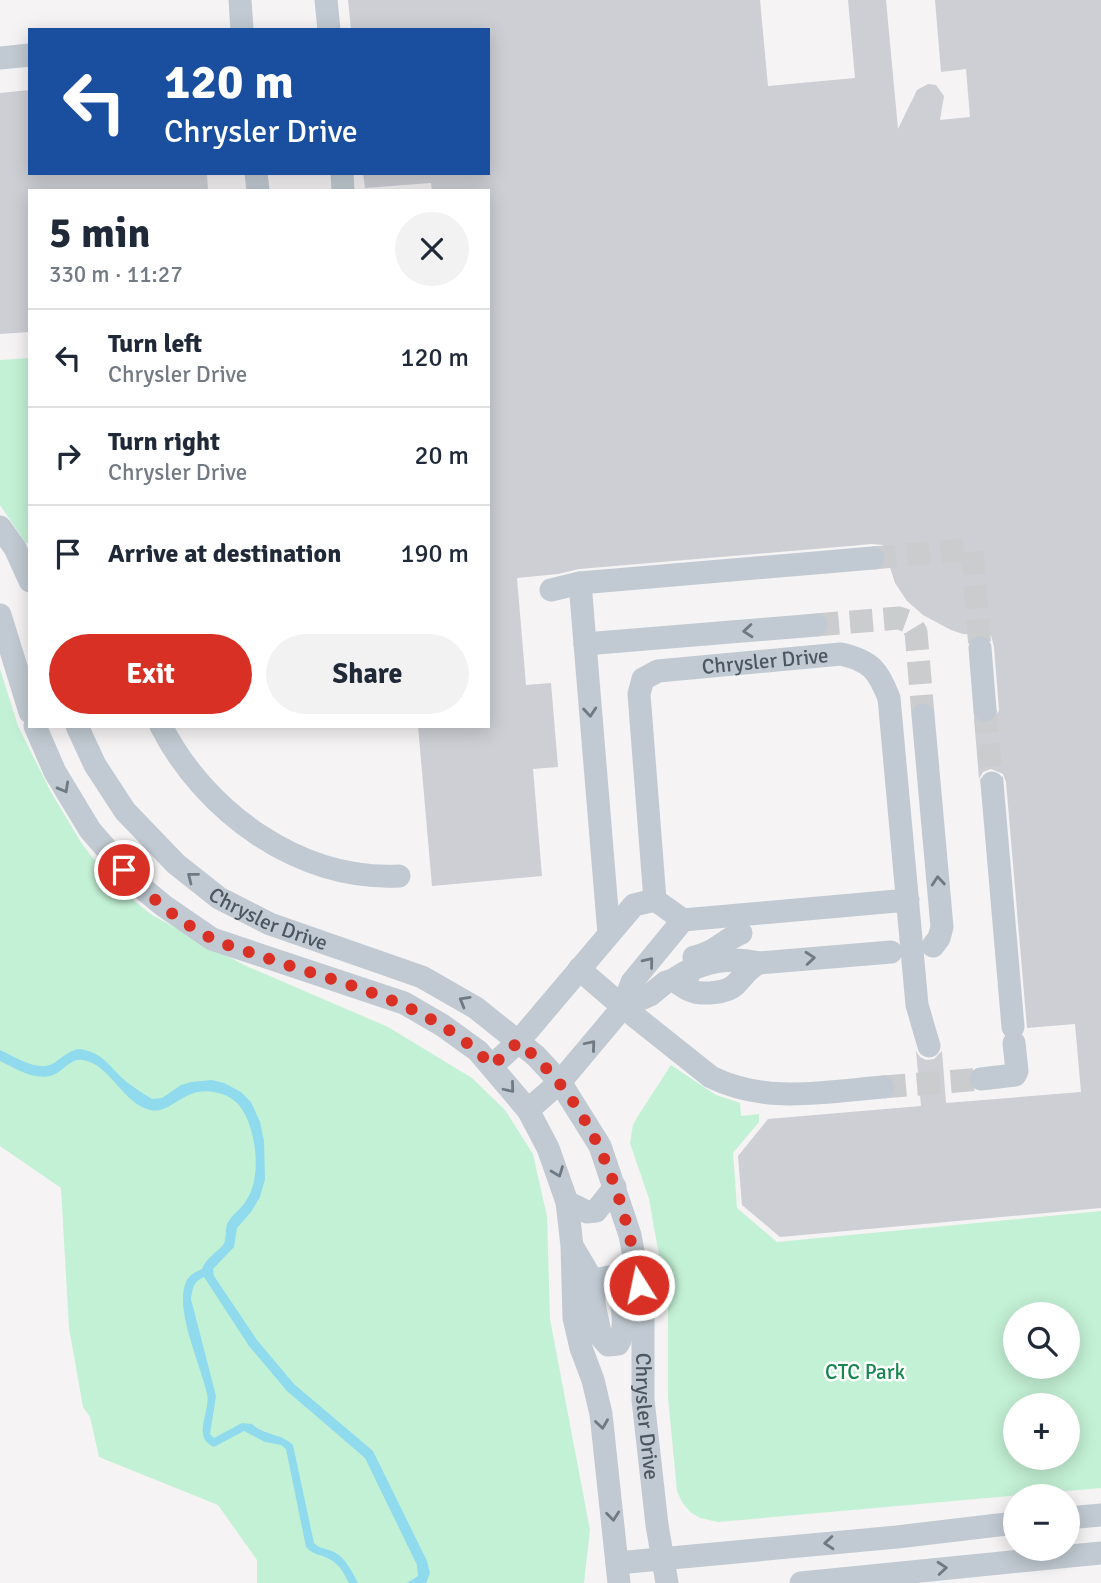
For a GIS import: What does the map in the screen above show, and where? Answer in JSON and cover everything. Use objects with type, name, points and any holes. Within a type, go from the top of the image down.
[{"type":"street","points":[[240,0],[242,28]]},
{"type":"street","points":[[326,0],[329,28]]},
{"type":"street","points":[[0,58],[28,55]]},
{"type":"street","points":[[0,527],[28,570]]},
{"type":"street","points":[[551,590],[580,583],[873,558]]},
{"type":"street","points":[[580,583],[609,934]]},
{"type":"street","points":[[0,615],[28,706]]},
{"type":"street","points":[[585,644],[816,625]]},
{"type":"street","points":[[980,648],[985,709]]},
{"type":"street","name":"Chrysler Drive","points":[[655,900],[639,694],[643,679],[658,671],[841,654],[860,659],[880,673],[889,698],[916,1005],[929,1046]]},
{"type":"street","points":[[923,715],[942,927],[933,946]]},
{"type":"street","name":"Chrysler Drive","points":[[36,728],[55,772],[90,830],[136,883],[164,906],[212,939],[404,1003],[471,1046],[492,1066],[528,1110],[548,1148],[567,1202],[572,1246],[574,1318],[593,1380],[605,1441],[618,1573],[663,1558],[1003,1524]]},
{"type":"street","name":"Chrysler Drive","points":[[78,728],[95,765],[125,811],[176,864],[219,898],[270,924],[422,977],[476,1008],[536,1056],[560,1082],[600,1146],[630,1235],[643,1306],[643,1375],[648,1444],[667,1583]]},
{"type":"street","points":[[163,728],[181,759],[210,796],[259,835],[301,858],[324,866],[369,876],[399,876]]},
{"type":"street","points":[[981,1079],[1015,1075],[1017,1071],[992,783]]},
{"type":"street","points":[[492,1066],[518,1042],[634,905],[655,900],[683,920],[908,901]]},
{"type":"street","points":[[528,1110],[560,1082],[622,1007],[632,982],[683,920]]},
{"type":"street","points":[[622,1007],[650,995],[665,983],[669,970],[687,957],[708,954],[727,939],[741,933]]},
{"type":"street","points":[[665,983],[699,993],[725,991],[749,970],[891,952]]},
{"type":"street","points":[[579,969],[622,1007],[711,1077],[743,1090],[788,1095],[883,1087]]},
{"type":"street","points":[[567,1202],[587,1212],[596,1211],[615,1187]]},
{"type":"street","points":[[619,1296],[622,1261],[630,1235]]},
{"type":"street","points":[[572,1246],[587,1271],[594,1299],[598,1328],[593,1380]]},
{"type":"street","points":[[594,1299],[598,1279],[604,1277],[614,1281],[630,1352],[643,1375]]},
{"type":"street","points":[[598,1328],[604,1342],[613,1346],[621,1340],[623,1324]]},
{"type":"street","points":[[1080,1517],[1101,1515]]},
{"type":"street","points":[[801,1583],[1101,1553]]},
{"type":"green space","points":[[28,358],[28,543],[0,505],[0,360]]},
{"type":"green space","points":[[0,669],[18,726],[51,792],[82,844],[113,884],[152,915],[244,965],[388,1027],[472,1078],[505,1110],[533,1154],[547,1217],[550,1319],[590,1530],[584,1583],[257,1583],[257,1560],[218,1505],[99,1457],[90,1417],[83,1407],[69,1328],[61,1188],[0,1146]]},
{"type":"green space","name":"CTC Park","points":[[671,1065],[716,1095],[740,1103],[741,1116],[759,1114],[759,1122],[733,1153],[737,1208],[777,1242],[1101,1211],[1101,1488],[1080,1490],[1080,1484],[1003,1484],[1003,1497],[718,1522],[700,1518],[690,1512],[677,1491],[668,1397],[668,1306],[649,1199],[630,1143],[633,1125]]},
{"type":"water","points":[[78,1049],[87,1050],[100,1057],[128,1083],[152,1099],[162,1098],[181,1085],[212,1080],[241,1092],[251,1102],[260,1122],[264,1141],[265,1179],[260,1197],[237,1228],[234,1247],[213,1269],[214,1276],[257,1340],[294,1384],[373,1451],[427,1561],[430,1573],[426,1583],[407,1583],[418,1576],[417,1565],[365,1458],[287,1391],[249,1346],[204,1277],[196,1283],[191,1299],[216,1396],[210,1434],[214,1438],[242,1423],[252,1424],[293,1445],[314,1543],[342,1558],[358,1583],[349,1583],[334,1562],[306,1547],[286,1449],[244,1431],[214,1447],[207,1443],[203,1431],[207,1394],[186,1322],[183,1294],[189,1277],[202,1269],[223,1245],[227,1224],[245,1203],[251,1191],[256,1161],[251,1130],[246,1115],[239,1106],[220,1093],[194,1093],[164,1108],[150,1110],[132,1100],[101,1069],[83,1060],[70,1063],[55,1074],[44,1077],[24,1073],[0,1061],[0,1050],[34,1065],[48,1066]]},
{"type":"building","points":[[348,0],[760,0],[768,86],[855,78],[848,0],[886,0],[898,129],[917,90],[928,84],[936,85],[944,96],[940,120],[970,117],[966,69],[941,72],[935,0],[1101,0],[1101,1208],[780,1237],[742,1205],[738,1156],[768,1119],[921,1106],[916,1051],[926,1060],[934,1059],[942,1051],[946,1103],[1081,1092],[1075,1024],[1027,1028],[1006,782],[1003,774],[991,769],[983,772],[979,779],[974,718],[987,724],[993,721],[999,710],[991,635],[963,634],[923,615],[907,601],[895,583],[883,545],[579,569],[517,578],[526,685],[551,683],[558,767],[533,769],[542,876],[432,886],[418,728],[490,728],[490,189],[432,189],[431,183],[365,188],[363,175],[490,175],[490,28],[351,28]]},
{"type":"building","points":[[28,90],[28,175],[207,175],[208,189],[28,189],[28,332],[0,334],[0,93]]},
{"type":"tunnel","points":[[873,558],[972,549],[980,648]]},
{"type":"tunnel","points":[[816,625],[899,618],[910,622],[916,632],[923,715]]},
{"type":"tunnel","points":[[985,710],[992,783]]},
{"type":"tunnel","points":[[883,1087],[981,1079]]},
{"type":"route","points":[[124,870],[164,906],[212,939],[404,1003],[442,1025],[478,1051],[492,1066],[518,1042],[536,1056],[560,1082],[600,1146],[628,1224],[639,1285]]}]
